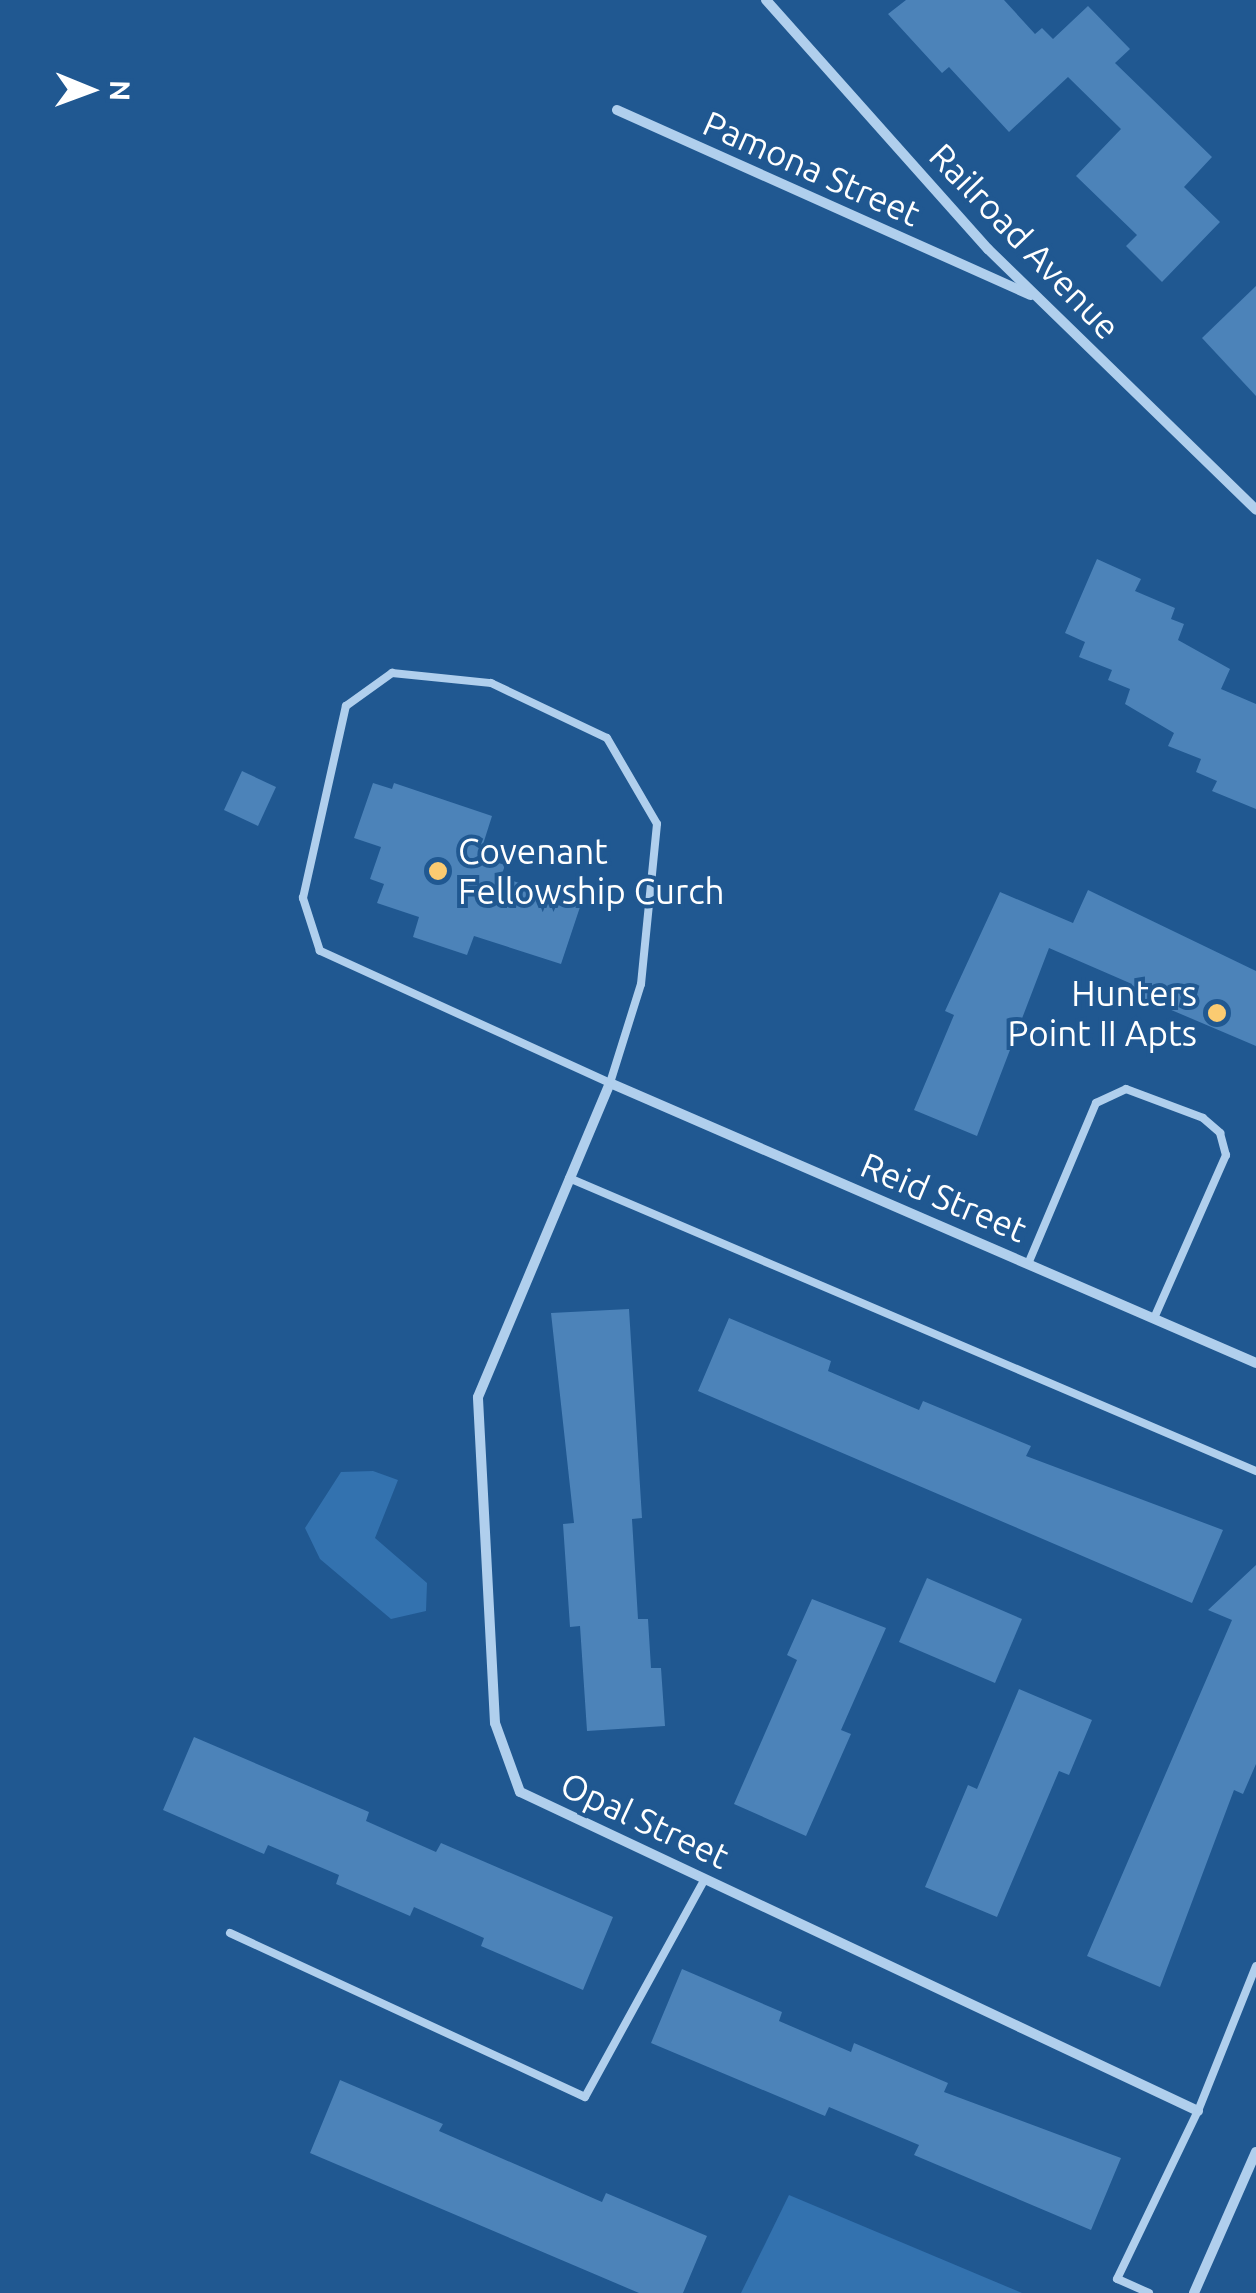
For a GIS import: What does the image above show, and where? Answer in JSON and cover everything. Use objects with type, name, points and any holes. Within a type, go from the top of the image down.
[{"type":"street","name":"Railroad Avenue","points":[[766,0],[1040,300],[1256,510]]},
{"type":"street","name":"Pamona Street","points":[[617,110],[1040,300]]},
{"type":"street","name":"Opal Street","points":[[610,1083],[478,1397],[495,1723],[520,1792],[1198,2111]]},
{"type":"street","name":"Reid Street","points":[[610,1083],[1256,1362]]},
{"type":"street","points":[[1194,2293],[1256,2152]]},
{"type":"lane","points":[[392,673],[491,682],[607,738],[656,824],[641,984],[610,1083],[320,950],[303,898],[346,706],[392,673]]},
{"type":"lane","points":[[1028,1264],[1096,1104],[1126,1089],[1202,1118],[1220,1133],[1226,1155],[1154,1318]]},
{"type":"lane","points":[[569,1178],[1256,1471]]},
{"type":"lane","points":[[230,1933],[586,2097],[706,1879]]},
{"type":"lane","points":[[1148,2293],[1117,2279],[1198,2111],[1256,1966]]},
{"type":"shaded area","points":[[373,1471],[398,1480],[375,1538],[427,1583],[426,1611],[391,1619],[320,1559],[305,1528],[341,1472]]},
{"type":"shaded area","points":[[789,2195],[1022,2293],[741,2293]]},
{"type":"building","points":[[906,0],[1004,0],[1035,34],[1042,28],[1053,39],[1088,6],[1130,49],[1115,63],[1212,157],[1184,187],[1220,222],[1162,282],[1126,246],[1137,235],[1076,176],[1121,129],[1068,77],[1009,132],[949,67],[942,73],[888,14]]},
{"type":"building","points":[[1256,286],[1256,396],[1202,338]]},
{"type":"building","points":[[1097,559],[1141,579],[1135,591],[1175,608],[1171,619],[1184,624],[1178,640],[1230,669],[1221,689],[1256,704],[1256,809],[1212,791],[1217,781],[1196,772],[1201,759],[1168,746],[1174,733],[1125,704],[1130,689],[1108,680],[1112,670],[1079,657],[1085,642],[1065,633]]},
{"type":"building","points":[[242,771],[276,787],[258,826],[224,810]]},
{"type":"building","name":"Covenant Fellowship Curch","points":[[373,783],[392,789],[394,783],[492,816],[479,857],[505,865],[501,877],[581,904],[561,964],[474,936],[467,955],[413,937],[419,917],[377,903],[384,884],[370,879],[381,847],[354,838]]},
{"type":"building","name":"Hunters Point II Apts","points":[[1088,890],[1256,971],[1256,1046],[1129,992],[1132,984],[1049,948],[977,1136],[914,1110],[954,1015],[945,1011],[1000,892],[1073,923]]},
{"type":"building","points":[[629,1309],[642,1518],[632,1519],[638,1619],[648,1619],[651,1668],[661,1668],[665,1726],[587,1731],[580,1626],[570,1627],[563,1524],[574,1523],[551,1313]]},
{"type":"building","points":[[729,1318],[831,1361],[828,1371],[919,1410],[923,1401],[1031,1446],[1026,1456],[1223,1530],[1192,1603],[698,1391]]},
{"type":"building","points":[[1256,1565],[1256,1764],[1243,1794],[1234,1790],[1160,1987],[1087,1956],[1232,1620],[1208,1610]]},
{"type":"building","points":[[927,1578],[1022,1619],[995,1683],[899,1642]]},
{"type":"building","points":[[812,1599],[886,1628],[841,1730],[851,1734],[806,1836],[734,1804],[797,1660],[787,1655]]},
{"type":"building","points":[[1019,1689],[1092,1720],[1069,1775],[1059,1771],[997,1917],[925,1887],[968,1785],[977,1789]]},
{"type":"building","points":[[194,1737],[369,1812],[366,1821],[436,1852],[441,1843],[613,1917],[583,1990],[481,1946],[484,1938],[414,1907],[410,1916],[336,1884],[339,1875],[268,1845],[264,1854],[163,1810]]},
{"type":"building","points":[[682,1969],[782,2012],[779,2021],[851,2052],[854,2043],[948,2083],[944,2092],[1121,2158],[1091,2230],[914,2155],[919,2145],[829,2107],[825,2116],[651,2043]]},
{"type":"building","points":[[340,2080],[443,2124],[439,2131],[602,2202],[606,2193],[707,2236],[683,2293],[639,2293],[310,2153]]},
{"type":"place","name":"Covenant Fellowship Curch","points":[[438,871]]},
{"type":"place","name":"Hunters Point II Apts","points":[[1217,1013]]}]
